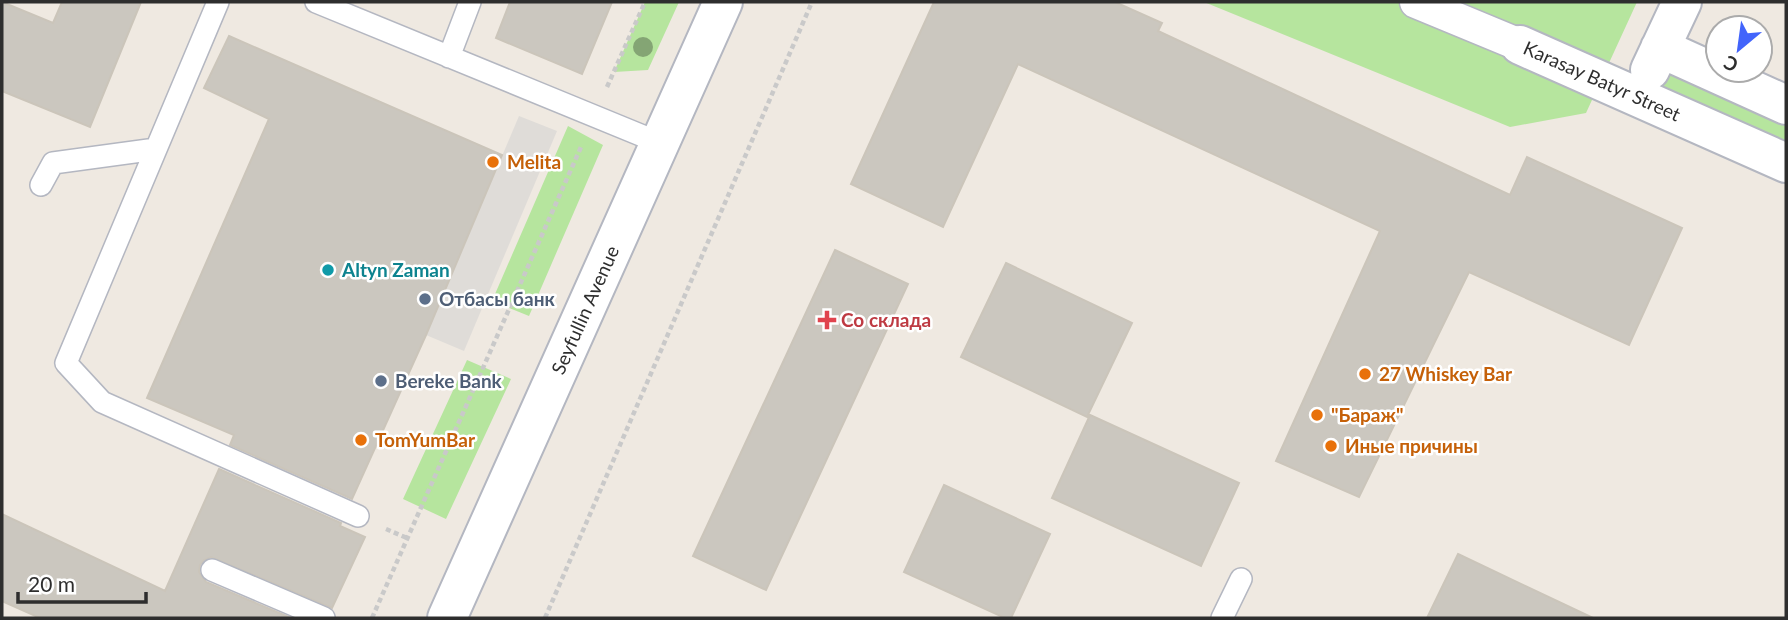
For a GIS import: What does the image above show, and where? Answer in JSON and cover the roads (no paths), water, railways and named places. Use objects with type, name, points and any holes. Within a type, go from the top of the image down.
[{"type":"main road","name":"Seyfullin Avenue","points":[[447,618],[723,2]]},
{"type":"main road","points":[[1637,97],[1682,2]]},
{"type":"main road","name":"Karasay Batyr Street","points":[[1520,45],[1786,163]]},
{"type":"main road","points":[[1660,48],[1786,104]]},
{"type":"street","name":"Karasay Batyr Street","points":[[1416,2],[1520,45]]},
{"type":"lane","points":[[218,2],[66,363],[102,402],[358,516]]},
{"type":"lane","points":[[316,2],[660,144]]},
{"type":"lane","points":[[449,57],[470,2]]},
{"type":"lane","points":[[41,185],[52,163],[156,149]]},
{"type":"lane","points":[[212,570],[324,618]]},
{"type":"lane","points":[[1222,618],[1241,579]]},
{"type":"place","name":"Melita","points":[[493,162]]},
{"type":"place","name":"Altyn Zaman","points":[[328,270]]},
{"type":"place","name":"Отбасы банк","points":[[425,299]]},
{"type":"place","name":"Со склада","points":[[827,320]]},
{"type":"place","name":"27 Whiskey Bar","points":[[1365,374]]},
{"type":"place","name":"Bereke Bank","points":[[381,381]]},
{"type":"place","name":"\"Бараж\"","points":[[1317,415]]},
{"type":"place","name":"TomYumBar","points":[[361,440]]},
{"type":"place","name":"Иные причины","points":[[1331,446]]}]
